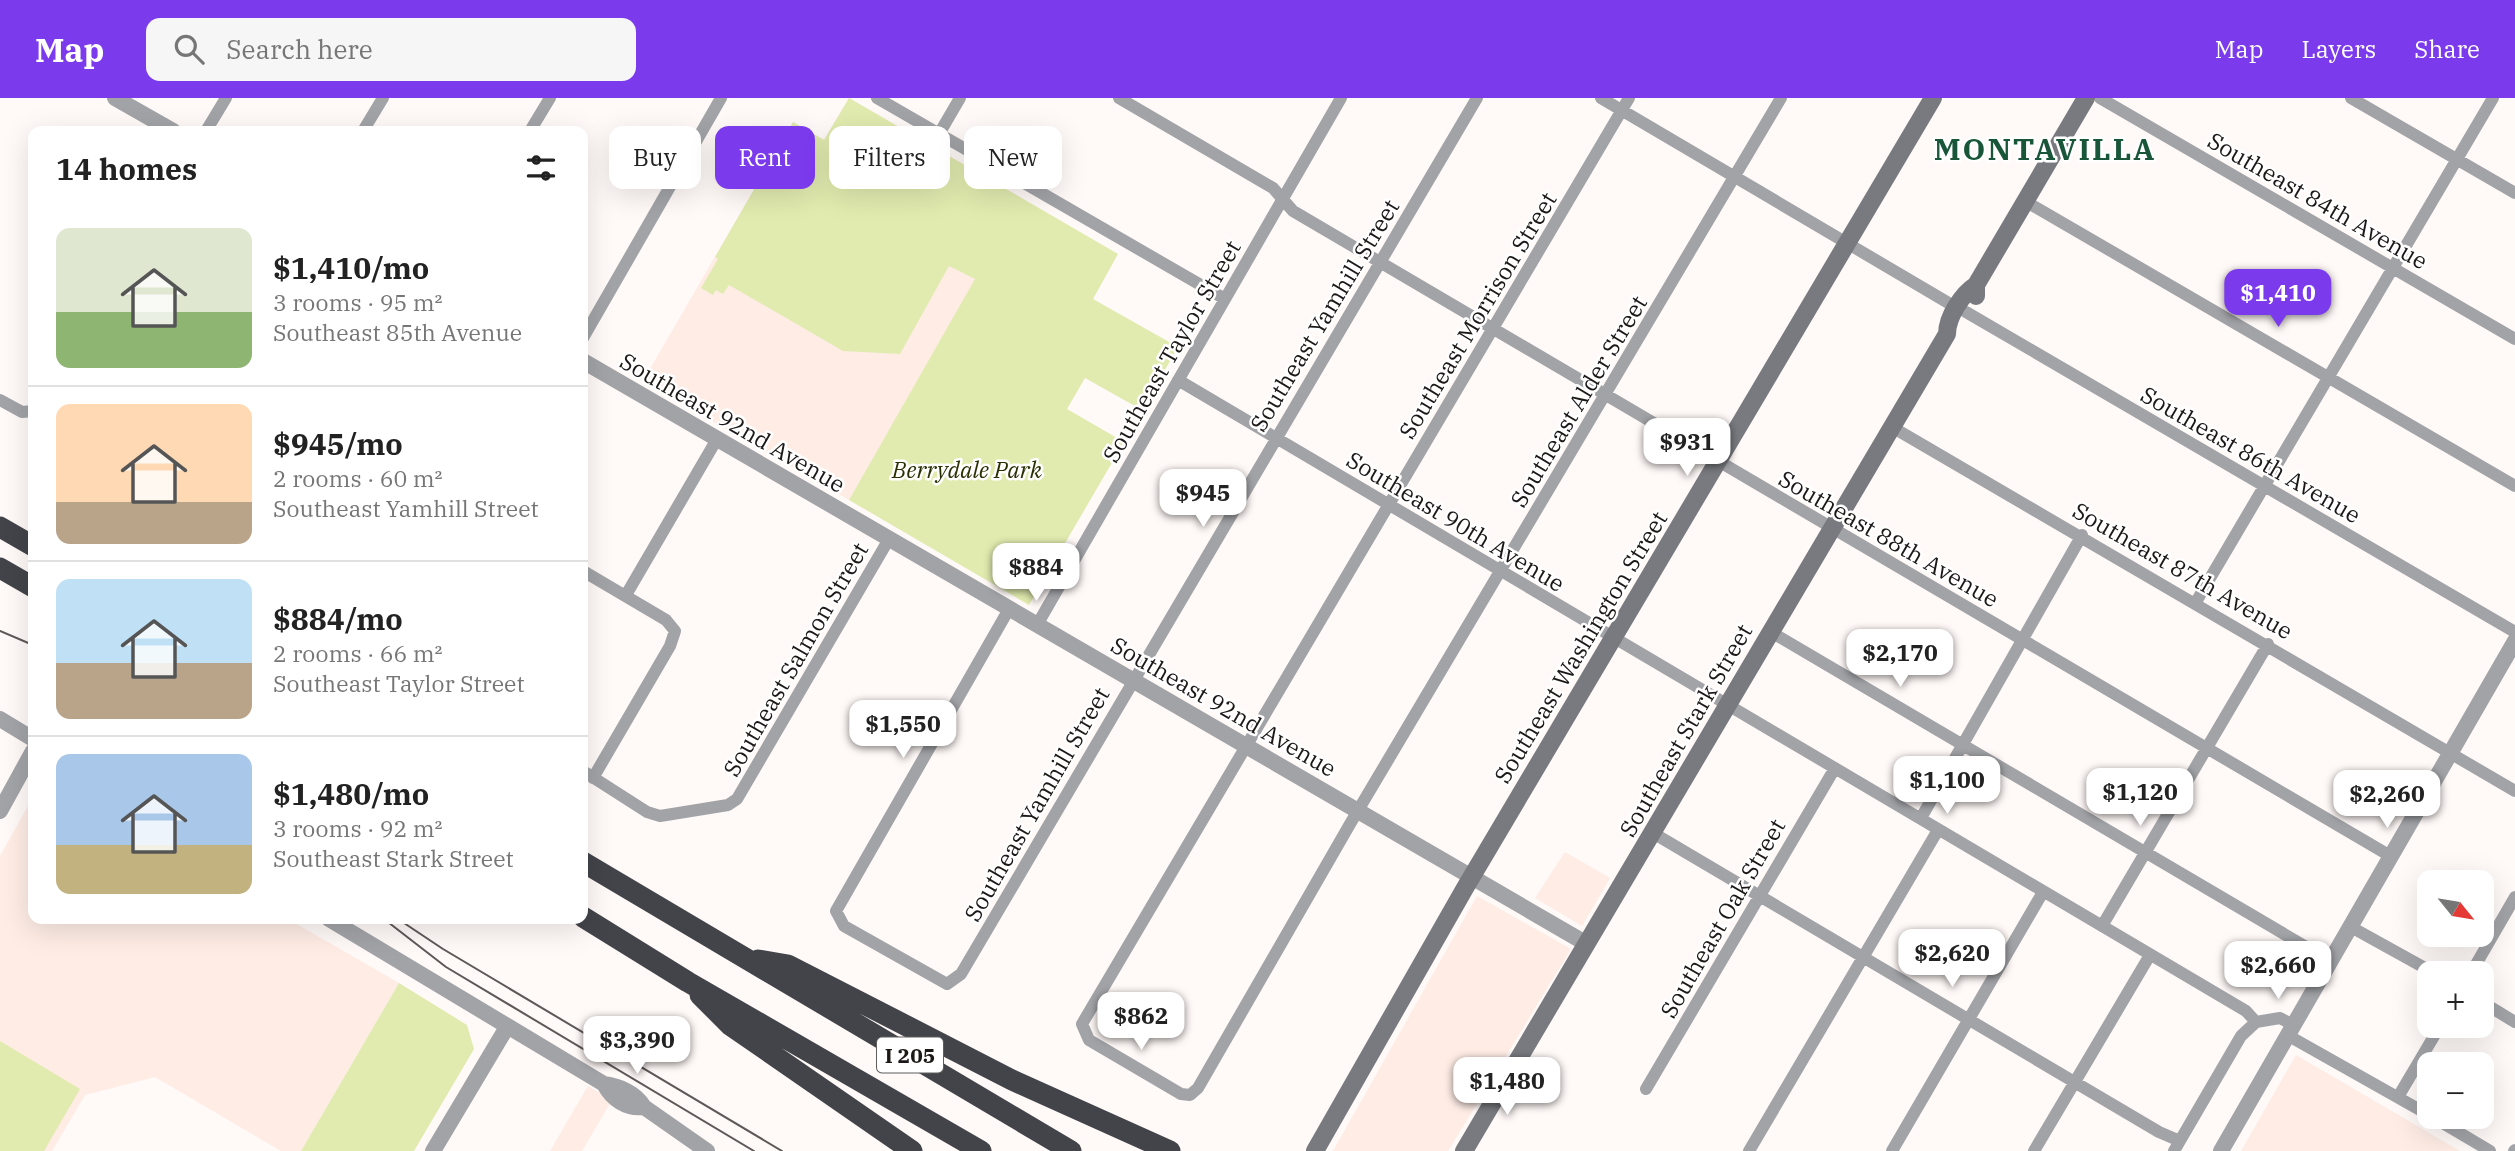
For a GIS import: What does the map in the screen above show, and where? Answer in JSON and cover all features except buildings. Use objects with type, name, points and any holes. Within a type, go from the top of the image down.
[{"type":"highway","points":[[0,527],[28,543]]},
{"type":"highway","points":[[0,568],[28,584]]},
{"type":"highway","name":"I 205","points":[[588,865],[1071,1151]]},
{"type":"highway","name":"I 205","points":[[588,920],[688,982],[981,1151]]},
{"type":"highway","points":[[749,958],[788,965],[1012,1080],[1170,1151]]},
{"type":"highway","points":[[688,982],[730,1025],[912,1151]]},
{"type":"main road","name":"Southeast Washington Street","points":[[1315,1151],[1472,876],[1933,98]]},
{"type":"main road","name":"Southeast Stark Street","points":[[1464,1151],[1947,334],[1947,325],[1962,310],[1967,291],[1976,285],[2086,98]]},
{"type":"street","points":[[115,98],[164,126]]},
{"type":"street","points":[[209,126],[226,98]]},
{"type":"street","points":[[366,126],[383,98]]},
{"type":"street","points":[[533,126],[550,98]]},
{"type":"street","points":[[588,329],[721,98]]},
{"type":"street","points":[[877,98],[925,126]]},
{"type":"street","points":[[944,126],[960,98]]},
{"type":"street","name":"Southeast 88th Avenue","points":[[1119,98],[1273,188],[1293,211],[2392,858]]},
{"type":"street","name":"Southeast Taylor Street","points":[[1037,625],[1341,98]]},
{"type":"street","name":"Southeast Yamhill Street","points":[[1009,609],[839,903],[838,918],[844,926],[947,984],[961,974],[1477,98]]},
{"type":"street","name":"Southeast 86th Avenue","points":[[1601,98],[2515,632]]},
{"type":"street","name":"Southeast Morrison Street","points":[[1198,1088],[1190,1095],[1181,1094],[1091,1042],[1086,1037],[1082,1024],[1629,98]]},
{"type":"street","name":"Southeast Alder Street","points":[[1198,1088],[1781,98]]},
{"type":"street","name":"Southeast 84th Avenue","points":[[2100,98],[2515,339]]},
{"type":"street","points":[[2351,98],[2515,192]]},
{"type":"street","points":[[2196,602],[2493,98]]},
{"type":"street","points":[[950,140],[1225,299]]},
{"type":"street","points":[[2025,201],[2515,486]]},
{"type":"street","name":"Southeast 92nd Avenue","points":[[588,364],[1587,944]]},
{"type":"street","name":"Southeast 90th Avenue","points":[[1178,380],[2246,1011],[2256,1022]]},
{"type":"street","points":[[0,400],[28,411]]},
{"type":"street","name":"Southeast 87th Avenue","points":[[1892,427],[2082,535],[2515,791]]},
{"type":"street","points":[[626,595],[717,439]]},
{"type":"street","points":[[1921,818],[2082,535]]},
{"type":"street","name":"Southeast Salmon Street","points":[[588,775],[660,816],[728,805],[737,799],[889,539]]},
{"type":"street","points":[[588,574],[666,620],[675,631],[670,646],[588,775]]},
{"type":"street","points":[[1771,632],[2147,850],[2330,961]]},
{"type":"street","points":[[2221,1151],[2515,641]]},
{"type":"street","points":[[2102,926],[2268,644]]},
{"type":"street","points":[[0,719],[28,735]]},
{"type":"street","points":[[0,811],[28,760]]},
{"type":"street","name":"Southeast Oak Street","points":[[1646,1089],[1835,768]]},
{"type":"street","points":[[1749,1151],[1938,830]]},
{"type":"street","points":[[1653,832],[2076,1080],[2177,1146],[2241,1036],[2256,1022],[2280,1017],[2290,1030],[2417,1108]]},
{"type":"street","points":[[1892,1151],[2043,892]]},
{"type":"street","points":[[2478,961],[2515,897]]},
{"type":"street","points":[[337,924],[604,1084],[611,1096],[633,1108],[644,1107],[707,1151]]},
{"type":"street","points":[[2351,926],[2417,963]]},
{"type":"street","points":[[2034,1151],[2150,955]]},
{"type":"street","points":[[2494,1009],[2515,1022]]},
{"type":"street","points":[[433,1151],[507,1027]]},
{"type":"street","points":[[2398,1097],[2433,1038]]},
{"type":"street","points":[[2452,1129],[2490,1151]]},
{"type":"shaded area","points":[[849,98],[897,126],[832,126]]},
{"type":"shaded area","points":[[829,132],[829,189],[950,189],[950,156],[964,164],[964,189],[1006,189],[1022,198],[849,500],[643,381],[754,189],[815,189],[815,135],[824,140]]},
{"type":"shaded area","points":[[28,806],[28,924],[297,924],[399,983],[301,1151],[281,1151],[155,1077],[85,1095],[52,1151],[0,1151],[0,856]]},
{"type":"shaded area","points":[[1565,852],[1610,878],[1582,926],[1535,898]]},
{"type":"shaded area","points":[[1477,896],[1571,949],[1448,1151],[1333,1151]]},
{"type":"shaded area","points":[[2296,1055],[2417,1126],[2417,1129],[2422,1129],[2460,1151],[2241,1151]]},
{"type":"shaded area","points":[[588,1086],[612,1100],[582,1151],[550,1151]]},
{"type":"green space","points":[[849,98],[897,126],[832,126]]},
{"type":"green space","name":"Berrydale Park","points":[[829,132],[829,189],[950,189],[950,157],[964,165],[964,189],[1006,189],[1118,254],[1093,299],[1178,347],[1142,410],[1085,378],[1067,409],[1124,442],[1029,605],[849,500],[975,279],[949,266],[900,354],[843,351],[729,285],[723,294],[716,290],[713,295],[701,288],[718,259],[715,257],[754,189],[815,189],[815,135],[824,140]]},
{"type":"green space","points":[[399,983],[467,1025],[474,1049],[414,1151],[301,1151]]},
{"type":"green space","points":[[0,1041],[80,1089],[44,1151],[0,1151]]},
{"type":"tram line","points":[[0,631],[28,643]]},
{"type":"tram line","points":[[390,924],[446,967],[754,1151]]},
{"type":"tram line","points":[[406,924],[782,1151]]},
{"type":"district","name":"MONTAVILLA","points":[[2045,148]]}]
